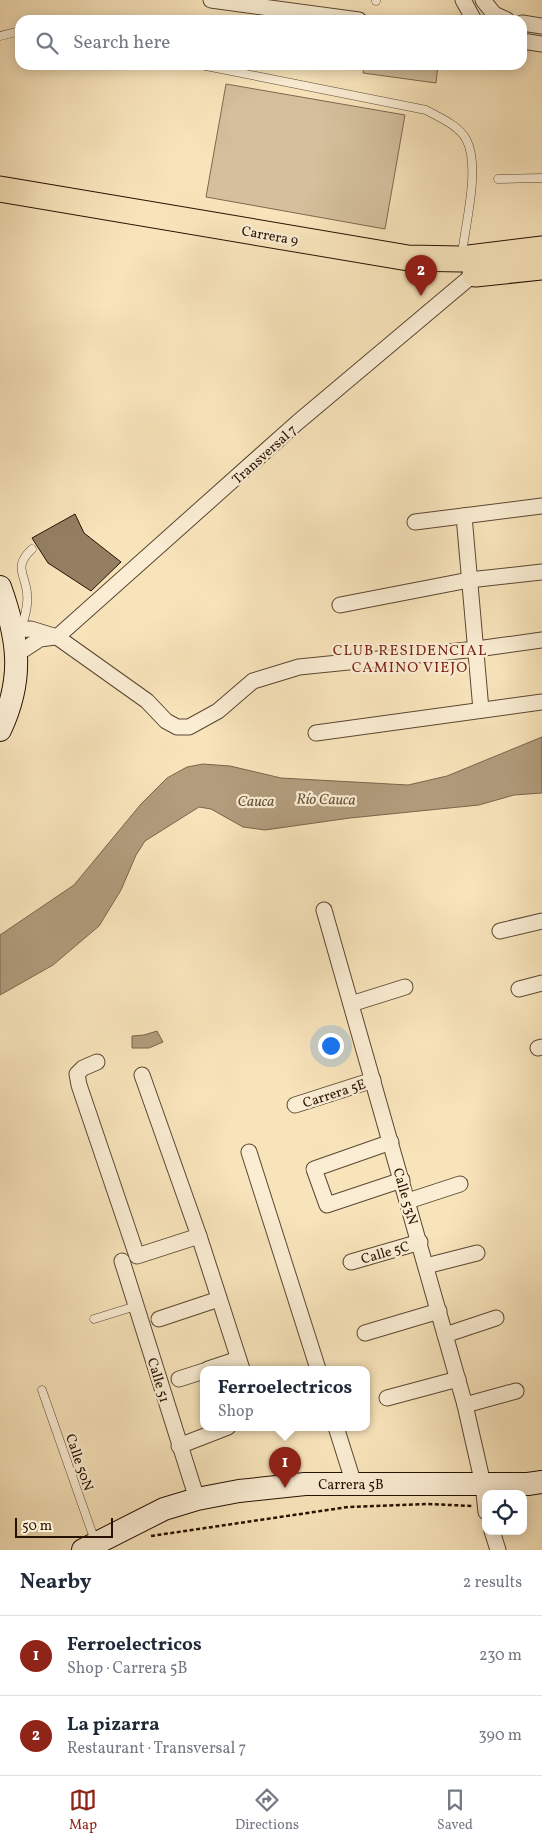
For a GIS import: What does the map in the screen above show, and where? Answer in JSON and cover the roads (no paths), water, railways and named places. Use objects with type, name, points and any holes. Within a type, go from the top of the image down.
[{"type":"main road","name":"Carrera 9","points":[[0,189],[408,258],[468,266],[542,268]]},
{"type":"main road","name":"Carrera 9","points":[[0,204],[24,206],[402,272],[468,266],[542,249]]},
{"type":"main road","points":[[0,587],[17,630],[16,682],[11,707],[0,730]]},
{"type":"main road","name":"Carrera 5B","points":[[89,1546],[164,1509],[196,1499],[274,1486],[528,1484],[542,1482]]},
{"type":"street","points":[[211,0],[322,15]]},
{"type":"street","points":[[463,0],[471,15]]},
{"type":"street","points":[[483,0],[496,15]]},
{"type":"street","points":[[527,23],[542,26]]},
{"type":"street","points":[[527,42],[542,44]]},
{"type":"street","name":"Transversal 7","points":[[57,637],[298,422],[468,266]]},
{"type":"street","points":[[415,522],[542,506]]},
{"type":"street","points":[[464,516],[481,710]]},
{"type":"street","points":[[340,605],[469,580],[542,572]]},
{"type":"street","points":[[17,630],[38,630],[57,637],[147,701],[166,721],[177,727],[189,727],[218,711],[253,681],[299,667],[477,650],[542,640]]},
{"type":"street","points":[[17,654],[40,640],[57,637]]},
{"type":"street","points":[[316,733],[542,702]]},
{"type":"street","name":"Calle 53N","points":[[324,910],[446,1335],[465,1405],[483,1490]]},
{"type":"street","points":[[500,931],[542,921]]},
{"type":"street","points":[[519,988],[542,983]]},
{"type":"street","points":[[351,1004],[404,987]]},
{"type":"street","points":[[97,1062],[83,1068],[77,1074],[79,1085],[137,1256],[198,1236]]},
{"type":"street","points":[[142,1075],[240,1364],[227,1366]]},
{"type":"street","name":"Carrera 5E","points":[[296,1105],[373,1080]]},
{"type":"street","points":[[391,1142],[314,1169],[327,1205],[402,1180]]},
{"type":"street","points":[[249,1152],[317,1366]]},
{"type":"street","points":[[408,1201],[460,1184]]},
{"type":"street","name":"Calle 5C","points":[[351,1262],[420,1242]]},
{"type":"street","points":[[426,1266],[477,1253]]},
{"type":"street","name":"Calle 51","points":[[122,1260],[196,1499]]},
{"type":"street","points":[[159,1319],[218,1299]]},
{"type":"street","points":[[365,1333],[439,1311]]},
{"type":"street","points":[[446,1335],[496,1318]]},
{"type":"street","points":[[179,1379],[200,1372]]},
{"type":"street","points":[[387,1398],[458,1379]]},
{"type":"street","points":[[465,1405],[516,1390]]},
{"type":"street","points":[[179,1446],[218,1431]]},
{"type":"street","points":[[337,1431],[354,1484]]},
{"type":"street","points":[[493,1535],[498,1550]]},
{"type":"lane","points":[[0,36],[15,32]]},
{"type":"lane","points":[[226,70],[426,110],[450,123],[466,139],[473,164],[468,266]]},
{"type":"lane","points":[[498,179],[542,178]]},
{"type":"lane","points":[[17,630],[27,606],[28,593],[20,570],[25,556],[32,549]]},
{"type":"lane","points":[[94,1319],[136,1306]]},
{"type":"lane","name":"Calle 50N","points":[[42,1390],[89,1546]]},
{"type":"water","name":"Cauca","points":[[542,737],[542,793],[514,795],[479,805],[350,818],[265,830],[243,827],[211,809],[199,807],[145,841],[136,855],[121,890],[99,926],[53,965],[0,995],[0,935],[74,885],[141,804],[167,778],[187,767],[203,764],[230,766],[281,778],[408,785],[447,776]]},
{"type":"water","points":[[157,1031],[163,1042],[149,1048],[132,1048],[132,1036]]},
{"type":"place","name":"La pizarra","points":[[421,296]]},
{"type":"place","name":"Ferroelectricos","points":[[285,1488]]},
{"type":"district","name":"CLUB RESIDENCIAL CAMINO VIEJO","points":[[410,658]]},
{"type":"water label","name":"Río Cauca","points":[[326,799]]}]
